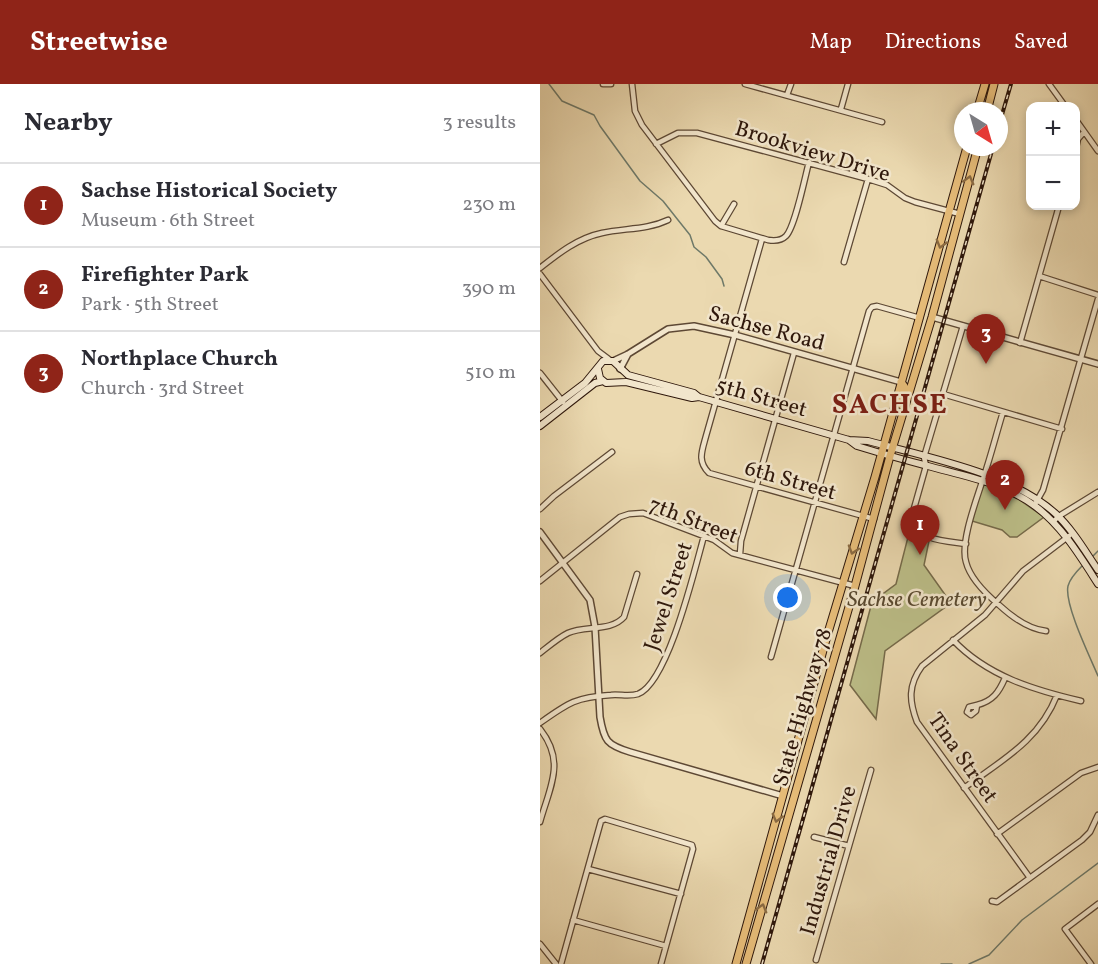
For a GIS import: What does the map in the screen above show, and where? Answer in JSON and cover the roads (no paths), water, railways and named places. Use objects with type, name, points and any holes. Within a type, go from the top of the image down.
[{"type":"main road","points":[[980,102],[985,84]]},
{"type":"main road","points":[[989,102],[994,84]]},
{"type":"main road","name":"State Highway 78","points":[[736,964],[827,636],[884,445],[965,156]]},
{"type":"main road","name":"State Highway 78","points":[[746,964],[890,456],[932,318],[976,156]]},
{"type":"main road","points":[[540,417],[564,404],[595,383],[616,381],[621,370],[611,360],[603,361],[585,383],[564,404],[540,426]]},
{"type":"main road","points":[[599,366],[598,375],[603,381]]},
{"type":"main road","name":"5th Street","points":[[621,370],[628,375],[694,393],[699,397],[775,420],[849,440],[855,439],[884,445],[940,461],[983,478]]},
{"type":"main road","name":"5th Street","points":[[616,381],[692,398],[699,397]]},
{"type":"main road","points":[[901,382],[904,386],[902,406],[904,410]]},
{"type":"main road","name":"5th Street","points":[[849,440],[854,445],[926,466],[1014,485],[1036,503]]},
{"type":"main road","points":[[937,469],[940,461]]},
{"type":"main road","points":[[1036,503],[1059,516],[1070,536],[1095,570],[1097,582]]},
{"type":"main road","points":[[1036,503],[1070,536]]},
{"type":"main road","points":[[827,636],[839,640]]},
{"type":"street","points":[[603,84],[610,84]]},
{"type":"street","points":[[632,84],[635,111],[642,125],[714,221],[721,226],[762,239],[775,241],[781,239],[788,233],[809,162]]},
{"type":"street","points":[[745,84],[882,122]]},
{"type":"street","points":[[788,95],[791,84]]},
{"type":"street","points":[[841,110],[848,84]]},
{"type":"street","points":[[1049,84],[1062,102]]},
{"type":"street","points":[[1080,126],[1098,151]]},
{"type":"street","name":"Brookview Drive","points":[[656,144],[678,133],[688,132],[868,179],[887,185],[915,202],[960,214]]},
{"type":"street","points":[[1080,137],[1084,132]]},
{"type":"street","points":[[844,262],[868,179]]},
{"type":"street","points":[[721,226],[734,204]]},
{"type":"street","points":[[1020,343],[1058,210]]},
{"type":"street","points":[[540,268],[584,238],[603,232],[651,226],[668,220]]},
{"type":"street","points":[[716,402],[762,239]]},
{"type":"street","points":[[540,274],[598,351],[611,360]]},
{"type":"street","points":[[1039,276],[1098,295]]},
{"type":"street","points":[[1036,503],[1043,490],[1062,429],[1098,299]]},
{"type":"street","points":[[771,657],[872,307],[877,306],[920,318],[936,317],[1098,364]]},
{"type":"street","name":"Sachse Road","points":[[611,360],[628,354],[668,329],[694,326],[735,335],[901,382]]},
{"type":"street","points":[[961,326],[924,457],[926,466],[911,519],[914,526],[929,537],[966,544]]},
{"type":"street","points":[[598,351],[599,366]]},
{"type":"street","points":[[740,554],[741,541],[794,353]]},
{"type":"street","name":"Sachse Road","points":[[621,370],[628,354]]},
{"type":"street","points":[[540,373],[564,404]]},
{"type":"street","points":[[942,394],[1062,429]]},
{"type":"street","name":"6th Street","points":[[716,402],[701,456],[702,466],[709,473],[874,519]]},
{"type":"street","points":[[1003,412],[972,510],[965,562],[971,574],[996,603],[1024,624],[1035,629],[1046,630]]},
{"type":"street","points":[[540,508],[612,452]]},
{"type":"street","points":[[1053,522],[1098,492]]},
{"type":"street","name":"7th Street","points":[[540,581],[620,517],[643,513],[714,540],[732,553],[855,586]]},
{"type":"street","points":[[540,532],[590,600],[595,627],[603,732],[607,741],[613,746],[783,796]]},
{"type":"street","name":"Jewel Street","points":[[540,723],[570,702],[600,696],[632,696],[640,694],[651,686],[679,625],[704,536]]},
{"type":"street","name":"Tina Street","points":[[1030,878],[917,722],[910,702],[916,675],[922,666],[974,626],[1023,571],[1070,536]]},
{"type":"street","points":[[540,652],[570,632],[617,623],[624,617],[637,574]]},
{"type":"street","points":[[953,640],[975,659],[1005,678],[1081,701]]},
{"type":"street","points":[[977,705],[991,700],[1005,678]]},
{"type":"street","points":[[964,788],[1023,745],[1040,728],[1057,695]]},
{"type":"street","points":[[540,729],[552,747],[555,765],[540,822]]},
{"type":"street","points":[[997,834],[1081,774],[1098,766]]},
{"type":"street","name":"Industrial Drive","points":[[816,960],[872,770]]},
{"type":"street","points":[[992,901],[997,902],[1082,840],[1090,832],[1098,815]]},
{"type":"street","points":[[561,964],[602,821],[605,819],[690,843],[693,849],[661,964]]},
{"type":"street","points":[[814,837],[849,846]]},
{"type":"street","points":[[588,869],[681,894]]},
{"type":"street","points":[[1091,964],[1065,929],[1098,904]]},
{"type":"street","points":[[573,920],[666,946]]},
{"type":"street","points":[[540,944],[556,964]]},
{"type":"waterway","points":[[549,84],[562,101],[594,115],[640,181],[663,201],[690,235],[694,247],[706,257],[722,279],[724,286]]},
{"type":"waterway","points":[[1092,557],[1098,551]]},
{"type":"waterway","points":[[1082,566],[1070,580],[1068,594],[1078,631],[1098,676]]},
{"type":"waterway","points":[[969,964],[989,955],[1022,920],[1098,863]]},
{"type":"waterway","points":[[941,964],[952,964]]},
{"type":"railway","points":[[1006,102],[1011,84]]},
{"type":"railway","points":[[762,964],[990,156]]},
{"type":"place","name":"Northplace Church","points":[[986,364]]},
{"type":"place","name":"Firefighter Park","points":[[1005,510]]},
{"type":"place","name":"Sachse Historical Society","points":[[920,555]]},
{"type":"district","name":"SACHSE","points":[[890,403]]},
{"type":"park label","name":"Sachse Cemetery","points":[[917,598]]}]
